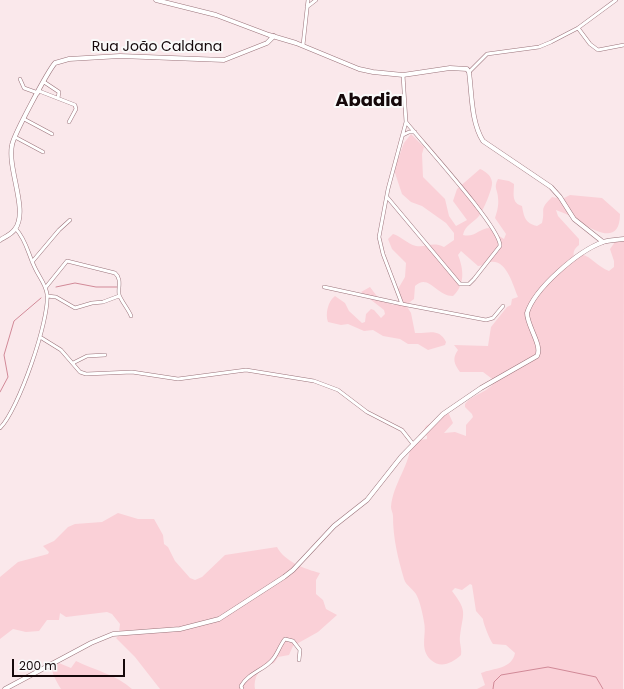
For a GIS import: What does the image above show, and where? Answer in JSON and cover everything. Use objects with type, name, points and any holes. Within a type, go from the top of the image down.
[{"type":"street","points":[[156,0],[216,15],[271,36],[303,46],[359,69],[403,75],[464,68],[469,72],[475,121],[479,135],[483,141],[551,187],[560,197],[574,219],[603,242]]},
{"type":"street","points":[[303,46],[308,0]]},
{"type":"street","points":[[307,7],[316,0]]},
{"type":"street","points":[[469,72],[486,54],[539,47],[551,42],[578,28],[616,0]]},
{"type":"street","points":[[578,28],[590,44],[598,50],[624,45]]},
{"type":"street","name":"Rua João Caldana","points":[[16,229],[20,218],[20,210],[12,170],[12,145],[15,136],[53,66],[63,60],[144,56],[224,60],[271,41],[271,36]]},
{"type":"street","points":[[402,304],[380,245],[379,237],[387,197],[406,122],[403,75]]},
{"type":"street","points":[[20,79],[24,88],[72,103],[76,107],[69,122]]},
{"type":"street","points":[[44,82],[59,92],[58,98]]},
{"type":"street","points":[[24,119],[52,134]]},
{"type":"street","points":[[387,197],[460,284],[469,284],[500,246],[500,239],[487,219],[406,122]]},
{"type":"street","points":[[403,135],[409,132],[414,132]]},
{"type":"street","points":[[15,136],[43,152]]},
{"type":"street","points":[[32,262],[59,230],[70,220]]},
{"type":"street","points":[[0,240],[16,229],[24,239],[32,262],[46,287],[48,296],[40,337],[19,394],[6,421],[0,428]]},
{"type":"street","points":[[5,689],[91,643],[113,634],[180,629],[209,623],[232,611],[293,570],[325,535],[367,500],[413,444],[443,414],[481,388],[535,358],[538,354],[539,348],[527,317],[531,304],[554,276],[589,249],[603,242],[624,239]]},
{"type":"street","points":[[46,287],[65,263],[70,260],[115,273],[119,279],[119,296],[127,306],[131,316]]},
{"type":"street","points":[[324,287],[486,320],[493,318],[503,306]]},
{"type":"street","points":[[48,296],[56,297],[75,308],[92,303],[107,302],[119,296]]},
{"type":"street","points":[[40,337],[61,350],[73,362],[80,372],[86,374],[132,372],[178,379],[246,370],[314,381],[338,390],[367,412],[402,430],[413,444]]},
{"type":"street","points":[[73,362],[87,356],[105,355]]},
{"type":"street","points":[[242,689],[241,686],[249,676],[274,658],[285,639],[293,641],[300,650],[301,655],[299,660]]},
{"type":"shaded area","points":[[411,134],[424,147],[422,154],[423,177],[445,199],[449,216],[456,226],[467,220],[453,201],[457,189],[480,169],[489,175],[492,185],[483,209],[479,216],[466,229],[463,235],[471,235],[486,228],[490,228],[504,239],[506,234],[495,218],[498,203],[496,187],[498,179],[509,181],[514,184],[516,203],[522,206],[524,216],[533,225],[537,226],[542,223],[544,207],[552,197],[562,199],[570,195],[602,198],[620,214],[618,226],[614,232],[607,233],[599,232],[567,214],[556,210],[558,216],[579,239],[579,245],[574,253],[575,259],[581,254],[585,255],[609,271],[614,267],[614,261],[610,249],[615,242],[624,237],[623,689],[477,689],[485,685],[481,673],[506,665],[513,658],[515,653],[506,645],[493,644],[483,619],[476,611],[472,585],[470,584],[462,590],[455,588],[452,591],[463,612],[460,639],[461,655],[446,664],[439,664],[431,660],[425,651],[425,627],[420,605],[416,594],[406,584],[398,556],[391,508],[392,498],[408,458],[411,441],[427,439],[427,436],[422,433],[426,426],[448,412],[453,423],[444,433],[455,432],[466,436],[466,425],[473,417],[465,407],[465,404],[472,397],[489,388],[495,381],[483,372],[460,372],[454,361],[458,350],[454,345],[488,346],[491,327],[507,307],[511,305],[512,299],[518,297],[508,274],[501,265],[496,262],[490,262],[478,266],[461,251],[458,255],[462,277],[460,287],[453,296],[442,293],[429,283],[424,282],[415,286],[414,299],[406,305],[411,313],[415,333],[432,332],[440,334],[446,342],[445,345],[428,350],[418,344],[408,344],[400,339],[383,336],[373,330],[364,331],[348,324],[341,325],[328,322],[328,308],[335,296],[345,303],[349,311],[362,323],[365,322],[366,314],[371,309],[374,310],[381,318],[385,314],[384,310],[361,292],[370,287],[379,299],[393,305],[402,304],[399,300],[398,289],[405,277],[406,263],[392,249],[388,239],[393,234],[416,246],[440,245],[444,247],[454,240],[454,233],[446,223],[422,206],[411,202],[402,194],[394,170],[404,143]]},
{"type":"shaded area","points":[[118,513],[138,519],[154,519],[163,535],[164,544],[168,547],[175,561],[190,578],[195,580],[202,577],[225,555],[277,547],[290,561],[320,573],[316,580],[316,594],[323,600],[326,609],[337,615],[318,632],[293,646],[289,655],[278,657],[274,663],[262,669],[255,679],[255,689],[160,689],[135,657],[116,638],[121,634],[119,632],[120,624],[112,614],[107,612],[66,617],[60,613],[59,620],[47,620],[39,631],[26,632],[13,629],[0,639],[0,577],[18,562],[48,554],[49,552],[43,546],[54,541],[68,527],[75,524],[102,522]]},
{"type":"shaded area","points":[[54,661],[71,668],[76,661],[112,676],[132,689],[61,689],[52,669],[51,662]]},
{"type":"waterway","points":[[56,287],[75,283],[96,287],[117,287]]},
{"type":"waterway","points":[[0,392],[8,377],[4,355],[14,321],[41,298]]},
{"type":"waterway","points":[[493,689],[494,682],[501,675],[548,667],[596,677],[603,689]]},
{"type":"district","name":"Abadia","points":[[369,101]]}]
